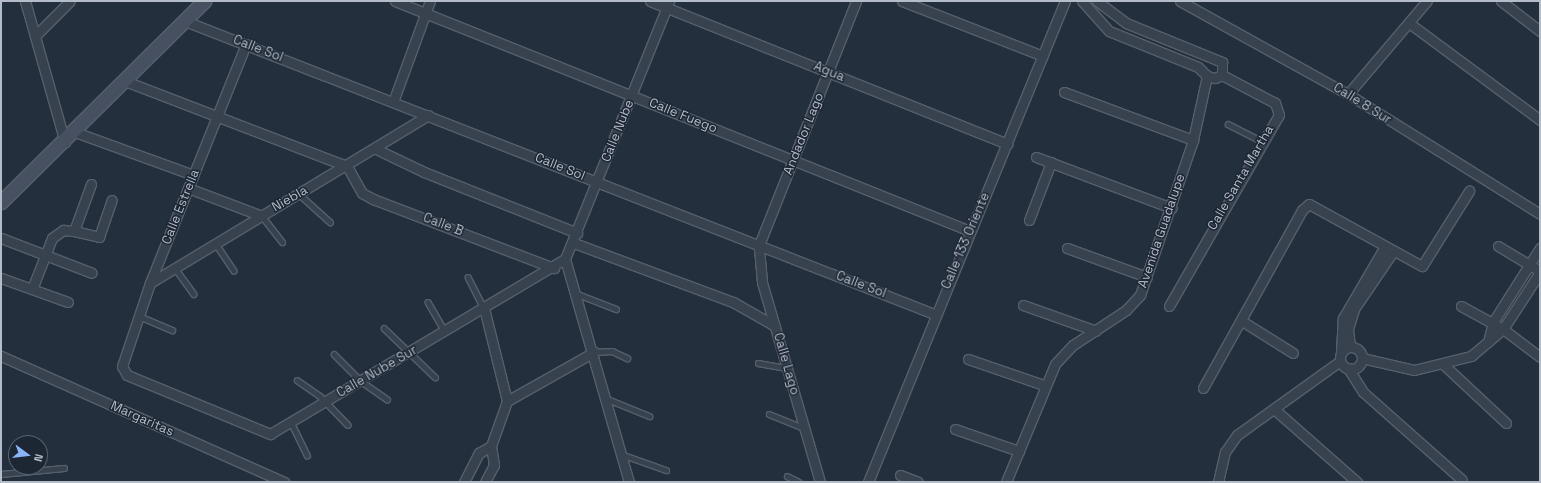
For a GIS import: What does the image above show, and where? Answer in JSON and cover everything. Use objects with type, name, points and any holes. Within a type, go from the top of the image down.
[{"type":"main road","points":[[1,202],[65,142],[204,1]]},
{"type":"street","points":[[25,1],[65,142]]},
{"type":"street","points":[[35,36],[70,1]]},
{"type":"street","name":"Calle Fuego","points":[[395,1],[970,231]]},
{"type":"street","points":[[394,102],[430,1]]},
{"type":"street","name":"Agua","points":[[650,1],[668,4],[828,72],[1006,144]]},
{"type":"street","name":"Andador Lago","points":[[759,245],[856,1]]},
{"type":"street","points":[[902,1],[1043,56]]},
{"type":"street","name":"Calle 133 Oriente","points":[[868,482],[934,314],[1065,1]]},
{"type":"street","points":[[1082,1],[1104,25],[1115,34],[1198,67],[1207,76],[1214,78],[1223,71],[1218,59],[1208,59],[1113,15],[1097,1]]},
{"type":"street","name":"Calle 8 Sur","points":[[1180,1],[1348,94],[1540,214]]},
{"type":"street","points":[[1348,94],[1427,1]]},
{"type":"street","points":[[1501,1],[1540,30]]},
{"type":"street","name":"Calle Nube","points":[[565,259],[578,233],[668,4]]},
{"type":"street","points":[[1104,25],[1113,15]]},
{"type":"street","name":"Calle Sol","points":[[184,21],[428,115],[934,314]]},
{"type":"street","points":[[1409,23],[1540,120]]},
{"type":"street","name":"Calle Estrella","points":[[246,44],[150,283],[123,372],[270,434]]},
{"type":"street","name":"Calle Santa Martha","points":[[1169,306],[1279,109],[1223,71]]},
{"type":"street","name":"Avenida Guadalupe","points":[[1006,482],[1044,385],[1063,355],[1132,305],[1147,277],[1172,208],[1193,140],[1207,76]]},
{"type":"street","points":[[125,81],[218,115],[347,166]]},
{"type":"street","points":[[1064,92],[1193,140]]},
{"type":"street","name":"Niebla","points":[[150,283],[376,149],[428,115]]},
{"type":"street","points":[[75,132],[193,175]]},
{"type":"street","points":[[376,149],[424,172],[578,233]]},
{"type":"street","points":[[1036,157],[1172,208]]},
{"type":"street","points":[[1029,220],[1051,162]]},
{"type":"street","name":"Calle B","points":[[347,166],[362,193],[373,199],[554,268]]},
{"type":"street","points":[[74,231],[91,184]]},
{"type":"street","points":[[188,188],[262,216]]},
{"type":"street","points":[[1203,388],[1242,321],[1302,210],[1309,204],[1388,250],[1422,266],[1469,191]]},
{"type":"street","points":[[32,288],[44,253],[56,233],[74,231],[99,238],[112,200]]},
{"type":"street","points":[[1,238],[44,253],[92,274]]},
{"type":"street","points":[[574,242],[733,302],[775,326]]},
{"type":"street","name":"Calle Lago","points":[[759,245],[762,282],[820,482]]},
{"type":"street","points":[[1362,358],[1398,369],[1444,365],[1476,354],[1503,329],[1540,272],[1498,246]]},
{"type":"street","points":[[1067,248],[1147,277]]},
{"type":"street","points":[[1488,342],[1493,322],[1527,263],[1540,248]]},
{"type":"street","points":[[1218,482],[1225,452],[1237,436],[1340,357],[1350,346],[1352,314],[1388,250]]},
{"type":"street","points":[[1388,250],[1345,312],[1340,329],[1340,357],[1363,392],[1462,480]]},
{"type":"street","points":[[565,259],[594,352],[604,397],[629,482]]},
{"type":"street","name":"Calle Nube Sur","points":[[270,434],[554,268],[565,259]]},
{"type":"street","points":[[1,278],[68,302]]},
{"type":"street","points":[[1023,305],[1096,331]]},
{"type":"street","points":[[1461,306],[1493,322],[1540,357]]},
{"type":"street","points":[[484,308],[507,401],[492,446],[494,465],[485,482]]},
{"type":"street","points":[[1242,321],[1293,353]]},
{"type":"street","points":[[1348,368],[1357,366],[1362,358],[1360,351],[1350,346]]},
{"type":"street","points":[[507,401],[594,352]]},
{"type":"street","name":"Margaritas","points":[[1,356],[284,482]]},
{"type":"street","points":[[968,359],[1044,385]]},
{"type":"street","points":[[1444,365],[1506,423]]},
{"type":"street","points":[[1274,409],[1356,482]]},
{"type":"street","points":[[955,429],[1019,451]]},
{"type":"street","points":[[464,482],[479,453],[492,446]]},
{"type":"street","points":[[900,476],[918,482]]},
{"type":"lane","points":[[1228,124],[1262,141]]},
{"type":"lane","points":[[299,194],[330,222]]},
{"type":"lane","points":[[262,216],[282,242]]},
{"type":"lane","points":[[216,244],[234,271]]},
{"type":"lane","points":[[175,268],[194,294]]},
{"type":"lane","points":[[468,277],[484,308]]},
{"type":"lane","points":[[575,292],[616,309]]},
{"type":"lane","points":[[428,302],[445,332]]},
{"type":"lane","points":[[139,316],[172,330]]},
{"type":"lane","points":[[384,328],[408,354],[435,377]]},
{"type":"lane","points":[[594,352],[612,351],[627,358]]},
{"type":"lane","points":[[334,354],[361,381],[387,399]]},
{"type":"lane","points":[[758,363],[787,368]]},
{"type":"lane","points":[[297,380],[325,402],[348,425]]},
{"type":"lane","points":[[604,397],[649,416]]},
{"type":"lane","points":[[769,414],[805,429]]},
{"type":"lane","points":[[291,422],[307,455]]},
{"type":"lane","points":[[620,453],[666,470]]},
{"type":"lane","points":[[1,474],[64,468]]},
{"type":"lane","points":[[787,476],[799,482]]}]
